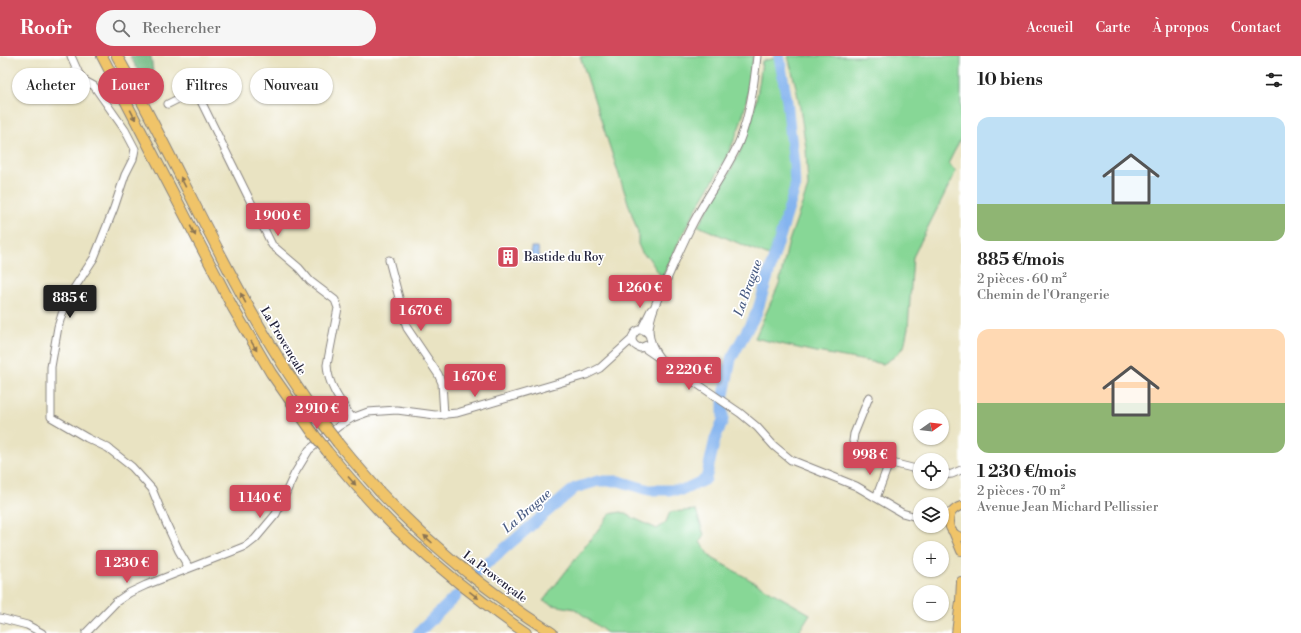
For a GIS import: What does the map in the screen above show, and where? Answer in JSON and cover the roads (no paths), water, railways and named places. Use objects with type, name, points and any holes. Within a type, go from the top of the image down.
[{"type":"highway","points":[[102,56],[233,308],[271,373],[313,433],[370,501],[400,532],[449,576],[526,633]]},
{"type":"highway","name":"La Provençale","points":[[117,56],[256,322],[292,381],[324,425],[380,492],[424,535],[457,565],[507,603],[552,633]]},
{"type":"main road","points":[[961,506],[951,512],[948,522],[961,550]]},
{"type":"main road","points":[[956,633],[959,624],[961,581]]},
{"type":"street","points":[[71,56],[79,74],[85,81],[94,86],[125,130],[135,148],[133,159],[125,175],[114,208],[94,258],[73,290],[62,314],[58,327],[51,367],[51,417],[87,438],[108,448],[132,467],[152,489],[189,568]]},
{"type":"street","points":[[641,330],[694,222],[729,163],[739,140],[751,102],[758,56]]},
{"type":"street","points":[[168,104],[196,91],[272,245],[299,268],[310,281],[335,300],[338,308],[327,365],[327,374],[330,383],[352,418]]},
{"type":"street","points":[[388,260],[407,328],[438,374],[442,384],[444,415]]},
{"type":"street","points":[[643,348],[648,345],[651,320],[658,298]]},
{"type":"street","points":[[86,633],[116,602],[129,593],[232,552],[246,546],[255,539],[276,514],[295,473],[309,450],[339,426],[352,418],[368,412],[390,410],[444,415],[476,408],[586,375],[600,368],[632,339],[636,331],[641,330],[647,332],[657,355],[662,360]]},
{"type":"street","points":[[632,339],[636,346]]},
{"type":"street","points":[[615,354],[626,348],[636,346],[643,348],[740,413],[757,427],[774,446],[791,460],[856,486],[902,513],[913,516]]},
{"type":"street","points":[[869,397],[854,434],[853,441],[857,455],[876,463],[886,463],[913,469]]},
{"type":"street","points":[[874,497],[886,463]]},
{"type":"street","points":[[949,474],[961,470]]},
{"type":"street","points":[[0,618],[27,625],[42,633]]},
{"type":"water","points":[[531,247],[538,247],[540,262],[532,262]]},
{"type":"waterway","name":"La Brague","points":[[478,571],[575,488],[598,481],[619,481],[649,490],[683,490],[706,479],[715,439],[723,420],[723,400],[731,359],[757,312],[795,188],[787,101],[779,56]]},
{"type":"waterway","name":"La Brague","points":[[418,633],[456,596]]},
{"type":"place","name":"Bastide du Roy","points":[[508,257]]}]
